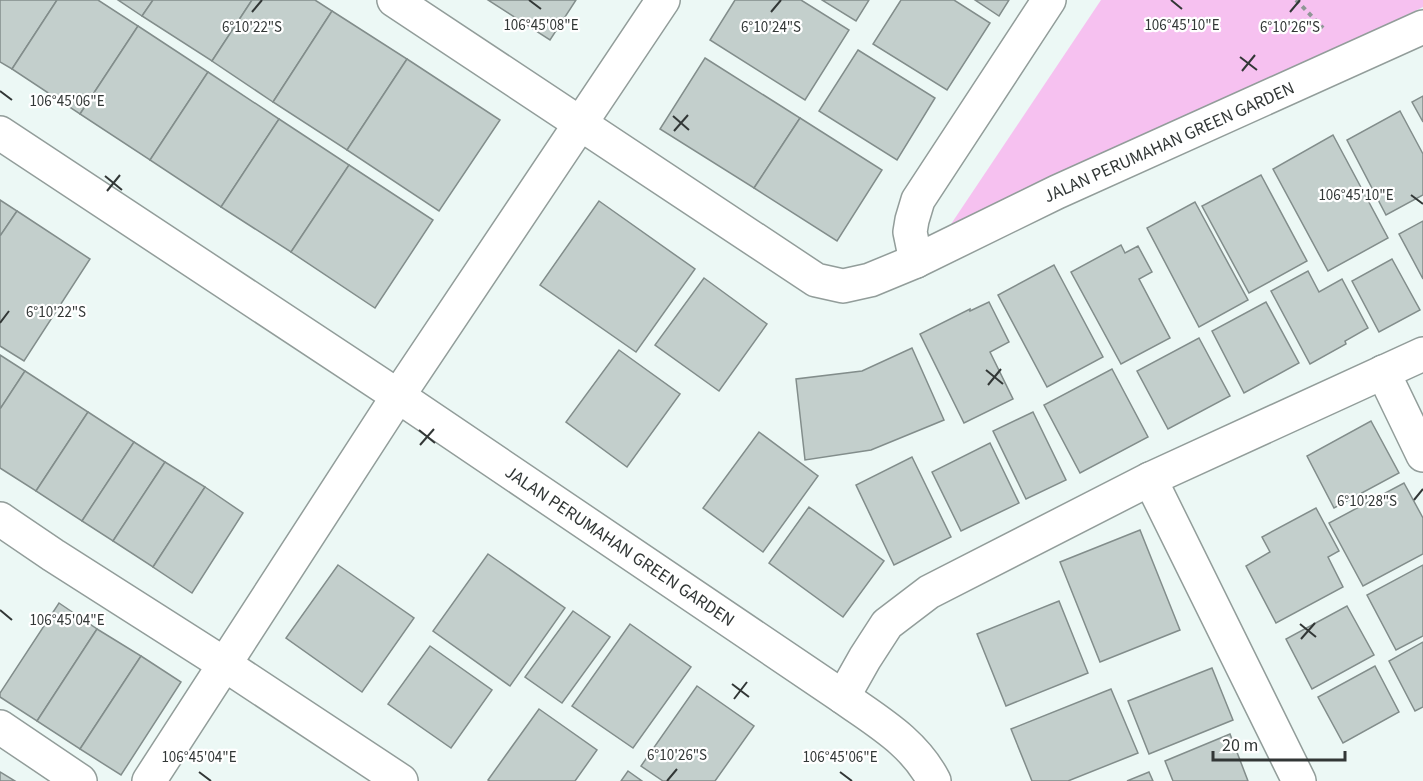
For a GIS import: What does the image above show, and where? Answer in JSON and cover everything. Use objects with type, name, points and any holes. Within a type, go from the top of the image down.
[{"type":"street","name":"JALAN PERUMAHAN GREEN GARDEN","points":[[394,0],[816,280],[843,286],[870,280],[916,261],[1057,192],[1423,27]]},
{"type":"street","points":[[148,781],[398,396],[663,0]]},
{"type":"street","points":[[916,261],[910,232],[918,200],[1049,0]]},
{"type":"street","name":"JALAN PERUMAHAN GREEN GARDEN","points":[[0,133],[398,396],[843,697],[902,739],[918,756],[934,781]]},
{"type":"street","points":[[843,697],[887,624],[929,592],[1150,480],[1423,354]]},
{"type":"street","points":[[1383,372],[1423,455]]},
{"type":"street","points":[[1150,480],[1299,781]]},
{"type":"street","points":[[0,519],[401,781]]},
{"type":"street","points":[[0,727],[80,781]]},
{"type":"shaded area","points":[[1101,0],[1423,0],[1423,7],[937,245]]},
{"type":"building","points":[[0,0],[57,0],[12,69],[0,62]]},
{"type":"building","points":[[57,0],[98,0],[138,26],[80,114],[12,69]]},
{"type":"building","points":[[118,0],[153,0],[142,16]]},
{"type":"building","points":[[153,0],[252,0],[212,61],[142,16]]},
{"type":"building","points":[[252,0],[315,0],[332,11],[273,102],[212,61]]},
{"type":"building","points":[[488,0],[576,0],[550,40]]},
{"type":"building","points":[[735,0],[801,0],[849,30],[805,100],[710,40]]},
{"type":"building","points":[[822,0],[869,0],[856,21]]},
{"type":"building","points":[[901,0],[954,0],[990,23],[947,90],[873,44]]},
{"type":"building","points":[[975,0],[1009,0],[999,16]]},
{"type":"building","points":[[332,11],[407,59],[347,150],[273,102]]},
{"type":"building","points":[[138,26],[208,72],[150,160],[80,114]]},
{"type":"building","points":[[858,50],[935,98],[897,160],[819,111]]},
{"type":"building","points":[[705,58],[800,118],[754,188],[660,129]]},
{"type":"building","points":[[407,59],[500,120],[439,211],[347,150]]},
{"type":"building","points":[[208,72],[279,119],[221,207],[150,160]]},
{"type":"building","points":[[1423,96],[1423,122],[1412,102]]},
{"type":"building","points":[[1400,111],[1423,154],[1423,195],[1386,215],[1347,140]]},
{"type":"building","points":[[800,118],[882,170],[837,241],[754,188]]},
{"type":"building","points":[[279,119],[349,165],[291,252],[221,207]]},
{"type":"building","points":[[1333,135],[1388,238],[1328,271],[1273,169]]},
{"type":"building","points":[[349,165],[433,220],[375,308],[291,252]]},
{"type":"building","points":[[1261,175],[1307,261],[1249,293],[1202,206]]},
{"type":"building","points":[[0,200],[17,211],[0,236]]},
{"type":"building","points":[[599,201],[695,269],[636,352],[540,285]]},
{"type":"building","points":[[1195,202],[1248,300],[1199,327],[1147,228]]},
{"type":"building","points":[[17,211],[90,259],[24,361],[0,346],[0,236]]},
{"type":"building","points":[[1423,221],[1423,279],[1399,234]]},
{"type":"building","points":[[1121,245],[1125,253],[1138,246],[1152,272],[1139,279],[1170,338],[1121,364],[1071,272]]},
{"type":"building","points":[[1392,259],[1420,310],[1379,332],[1352,281]]},
{"type":"building","points":[[1054,265],[1103,357],[1047,387],[998,295]]},
{"type":"building","points":[[1308,271],[1319,292],[1342,279],[1368,328],[1345,341],[1346,344],[1310,364],[1271,291]]},
{"type":"building","points":[[704,278],[767,324],[719,391],[655,345]]},
{"type":"building","points":[[989,302],[1009,342],[990,352],[1013,399],[964,423],[920,334]]},
{"type":"building","points":[[1266,302],[1299,363],[1244,393],[1212,331]]},
{"type":"building","points":[[1199,338],[1230,396],[1168,429],[1137,371]]},
{"type":"building","points":[[912,348],[944,420],[871,450],[805,460],[796,379],[862,371]]},
{"type":"building","points":[[619,350],[680,394],[627,467],[566,422]]},
{"type":"building","points":[[0,355],[25,371],[0,409]]},
{"type":"building","points":[[1112,369],[1148,437],[1080,473],[1044,405]]},
{"type":"building","points":[[25,371],[88,412],[36,491],[0,468],[0,409]]},
{"type":"building","points":[[88,412],[134,442],[82,521],[36,491]]},
{"type":"building","points":[[1033,412],[1066,480],[1026,499],[993,431]]},
{"type":"building","points":[[1371,421],[1399,473],[1334,508],[1307,456]]},
{"type":"building","points":[[759,432],[818,476],[763,552],[703,508]]},
{"type":"building","points":[[134,442],[165,462],[113,541],[82,521]]},
{"type":"building","points":[[990,443],[1019,503],[961,531],[932,472]]},
{"type":"building","points":[[912,457],[951,537],[894,565],[856,485]]},
{"type":"building","points":[[165,462],[205,487],[153,567],[113,541]]},
{"type":"building","points":[[1404,483],[1423,518],[1423,554],[1363,586],[1329,523]]},
{"type":"building","points":[[205,487],[243,513],[192,593],[153,567]]},
{"type":"building","points":[[809,507],[884,561],[843,617],[769,563]]},
{"type":"building","points":[[1316,508],[1339,551],[1328,557],[1343,587],[1276,623],[1246,566],[1270,552],[1262,537]]},
{"type":"building","points":[[1140,530],[1180,630],[1100,662],[1060,562]]},
{"type":"building","points":[[488,554],[565,608],[510,686],[433,631]]},
{"type":"building","points":[[338,565],[414,618],[362,692],[286,638]]},
{"type":"building","points":[[1423,565],[1423,636],[1396,650],[1367,595]]},
{"type":"building","points":[[1059,601],[1088,673],[1006,706],[977,634]]},
{"type":"building","points":[[59,603],[97,629],[37,721],[0,697],[0,693]]},
{"type":"building","points":[[1347,606],[1374,655],[1312,689],[1286,639]]},
{"type":"building","points":[[573,611],[610,637],[562,703],[525,677]]},
{"type":"building","points":[[630,624],[691,667],[633,748],[572,706]]},
{"type":"building","points":[[97,629],[141,656],[80,749],[37,721]]},
{"type":"building","points":[[1423,642],[1423,707],[1415,711],[1389,661]]},
{"type":"building","points":[[430,646],[492,690],[451,748],[388,704]]},
{"type":"building","points":[[141,656],[181,682],[121,775],[80,749]]},
{"type":"building","points":[[1375,666],[1399,712],[1343,743],[1318,697]]},
{"type":"building","points":[[1212,668],[1233,720],[1149,754],[1128,701]]},
{"type":"building","points":[[697,686],[754,726],[715,781],[663,781],[641,766]]},
{"type":"building","points":[[1111,689],[1138,753],[1068,781],[1032,781],[1011,729]]},
{"type":"building","points":[[539,709],[597,750],[575,781],[488,780]]},
{"type":"building","points":[[1230,734],[1248,781],[1173,781],[1165,761]]},
{"type":"building","points":[[628,771],[642,781],[621,781]]},
{"type":"building","points":[[0,772],[15,781],[0,781]]},
{"type":"building","points":[[1149,772],[1153,781],[1127,781]]}]
